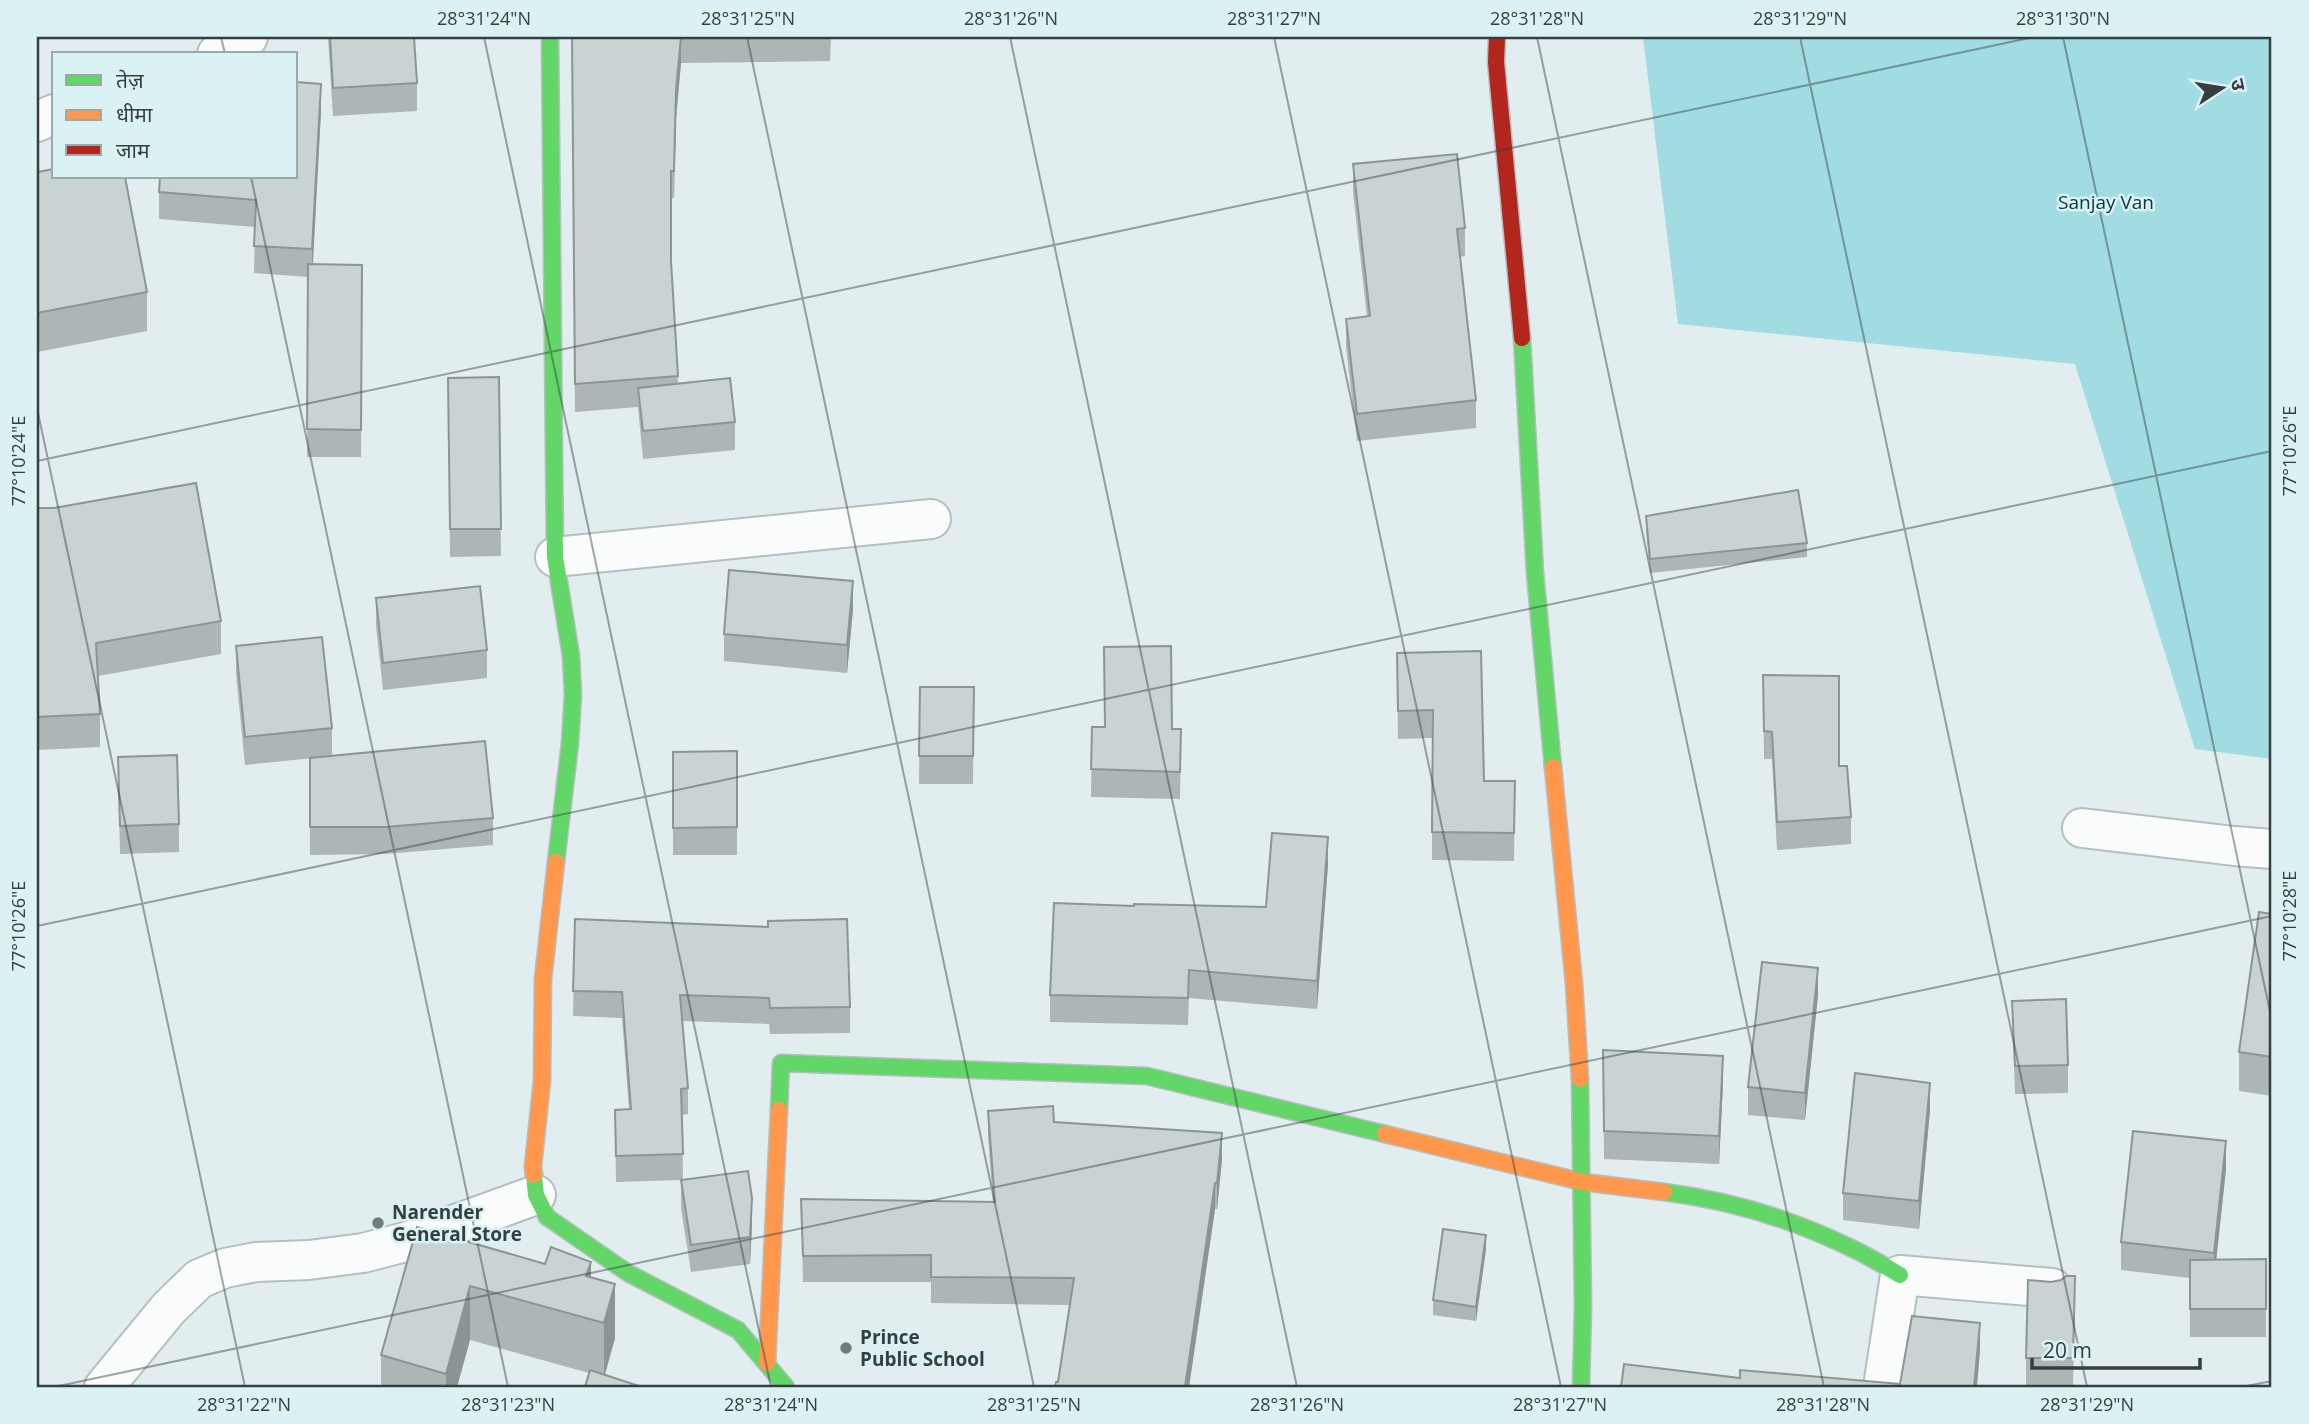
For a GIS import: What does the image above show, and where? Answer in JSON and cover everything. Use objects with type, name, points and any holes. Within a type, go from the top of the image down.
[{"type":"street","points":[[221,52],[248,37]]},
{"type":"street","points":[[550,37],[555,556],[571,656],[573,694],[570,743],[543,979],[542,1081],[533,1166],[536,1195],[547,1217],[628,1273],[738,1330],[786,1387]]},
{"type":"street","points":[[1497,37],[1496,62],[1523,351],[1535,573],[1577,1024],[1583,1182],[1581,1387]]},
{"type":"street","points":[[555,556],[931,519]]},
{"type":"street","points":[[2082,828],[2272,849]]},
{"type":"street","points":[[767,1363],[781,1063],[1147,1076],[1583,1182],[1684,1195],[1783,1219],[1848,1246],[1900,1275],[2052,1288]]},
{"type":"street","points":[[104,1387],[169,1308],[199,1279],[225,1268],[256,1262],[309,1260],[386,1247],[536,1195]]},
{"type":"street","points":[[1883,1387],[1900,1275]]},
{"type":"green space","name":"Sanjay Van","points":[[1643,37],[2272,37],[2272,759],[2195,749],[2075,364],[1678,324]]},
{"type":"building","points":[[330,37],[414,37],[417,83],[333,88]]},
{"type":"building","points":[[572,37],[681,37],[676,90],[674,171],[671,171],[671,261],[678,376],[575,384]]},
{"type":"building","points":[[298,82],[321,84],[312,249],[254,246],[256,200],[159,192],[160,178],[298,178]]},
{"type":"building","points":[[1457,154],[1465,228],[1457,229],[1476,400],[1357,414],[1346,319],[1370,316],[1353,164]]},
{"type":"building","points":[[52,169],[52,178],[125,178],[147,292],[37,313],[37,172]]},
{"type":"building","points":[[308,264],[362,265],[361,430],[307,429]]},
{"type":"building","points":[[499,377],[501,529],[450,529],[448,378]]},
{"type":"building","points":[[730,378],[735,422],[643,431],[638,388]]},
{"type":"building","points":[[196,483],[221,621],[96,643],[100,714],[37,717],[37,508],[54,508]]},
{"type":"building","points":[[1798,490],[1807,543],[1650,559],[1646,516]]},
{"type":"building","points":[[729,570],[853,581],[847,645],[724,634]]},
{"type":"building","points":[[480,586],[487,650],[383,663],[376,598]]},
{"type":"building","points":[[322,637],[332,728],[245,737],[236,646]]},
{"type":"building","points":[[1171,646],[1172,729],[1181,729],[1180,772],[1091,769],[1092,727],[1105,727],[1104,647]]},
{"type":"building","points":[[1481,651],[1484,781],[1515,781],[1514,833],[1432,832],[1433,710],[1398,711],[1397,653]]},
{"type":"building","points":[[1763,675],[1839,676],[1839,766],[1847,766],[1851,817],[1777,822],[1772,732],[1764,731]]},
{"type":"building","points":[[920,687],[974,687],[973,756],[919,756]]},
{"type":"building","points":[[485,741],[493,818],[385,827],[310,827],[310,758]]},
{"type":"building","points":[[737,751],[737,827],[673,828],[673,752]]},
{"type":"building","points":[[177,755],[179,824],[120,826],[118,757]]},
{"type":"building","points":[[1272,833],[1328,837],[1317,981],[1189,970],[1188,998],[1050,995],[1054,903],[1266,907]]},
{"type":"building","points":[[2259,912],[2272,914],[2272,1057],[2239,1052]]},
{"type":"building","points":[[575,919],[768,927],[768,921],[847,919],[850,1007],[770,1008],[769,998],[680,995],[688,1088],[681,1089],[683,1154],[616,1156],[615,1110],[631,1109],[622,992],[573,991]]},
{"type":"building","points":[[1762,962],[1818,968],[1805,1093],[1748,1087]]},
{"type":"building","points":[[2066,999],[2068,1065],[2015,1066],[2012,1001]]},
{"type":"building","points":[[1603,1050],[1723,1056],[1719,1136],[1604,1131]]},
{"type":"building","points":[[1855,1073],[1930,1083],[1919,1201],[1843,1193]]},
{"type":"building","points":[[1053,1106],[1054,1122],[1222,1133],[1217,1183],[1185,1387],[1055,1387],[1074,1278],[931,1277],[931,1255],[803,1256],[801,1199],[995,1202],[988,1111]]},
{"type":"building","points":[[2133,1131],[2226,1141],[2214,1253],[2121,1242]]},
{"type":"building","points":[[748,1171],[752,1198],[750,1237],[691,1245],[681,1180]]},
{"type":"building","points":[[417,1227],[545,1264],[551,1247],[591,1262],[586,1276],[615,1284],[604,1323],[470,1286],[446,1374],[381,1355]]},
{"type":"building","points":[[1443,1229],[1486,1235],[1476,1307],[1433,1300]]},
{"type":"building","points":[[2266,1259],[2266,1309],[2190,1309],[2190,1260]]},
{"type":"building","points":[[2066,1276],[2075,1276],[2073,1358],[2026,1358],[2028,1280],[2051,1282]]},
{"type":"building","points":[[1912,1316],[1980,1323],[1974,1387],[1621,1387],[1624,1364],[1740,1378],[1740,1370],[1900,1384]]},
{"type":"building","points":[[590,1370],[642,1387],[585,1387]]},
{"type":"traffic: fast","points":[[550,37],[555,557],[571,656],[573,694],[556,862]]},
{"type":"traffic: fast","points":[[1522,338],[1535,573],[1553,767]]},
{"type":"traffic: fast","points":[[779,1110],[781,1063],[1147,1076],[1385,1134]]},
{"type":"traffic: fast","points":[[1580,1079],[1583,1307],[1581,1387]]},
{"type":"traffic: fast","points":[[534,1175],[536,1195],[547,1217],[628,1273],[738,1330],[786,1387]]},
{"type":"traffic: fast","points":[[1664,1192],[1735,1205],[1781,1219],[1854,1249],[1900,1275]]},
{"type":"traffic: slow","points":[[1553,767],[1574,983],[1580,1079]]},
{"type":"traffic: slow","points":[[534,1175],[542,1081],[543,979],[556,862]]},
{"type":"traffic: slow","points":[[767,1363],[779,1110]]},
{"type":"traffic: slow","points":[[1385,1134],[1583,1182],[1664,1192]]},
{"type":"traffic: jam","points":[[1497,37],[1496,62],[1522,338]]},
{"type":"place","name":"Narender General Store","points":[[378,1223]]},
{"type":"place","name":"Prince Public School","points":[[846,1348]]}]
